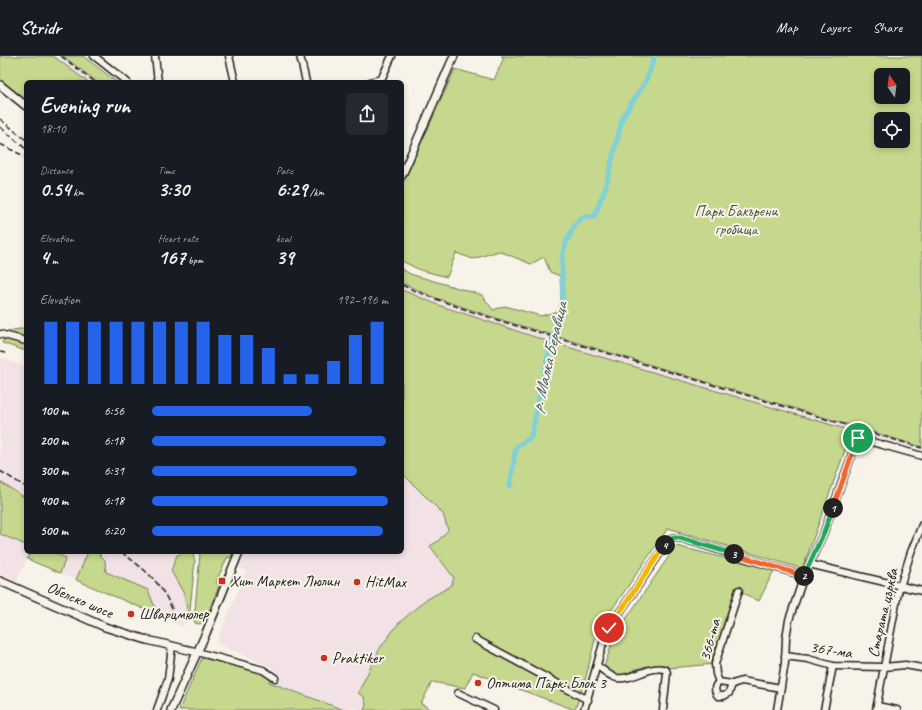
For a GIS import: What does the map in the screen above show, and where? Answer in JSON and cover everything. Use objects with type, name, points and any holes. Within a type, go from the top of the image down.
[{"type":"street","points":[[94,56],[124,80]]},
{"type":"street","points":[[155,56],[158,80]]},
{"type":"street","points":[[229,56],[235,80]]},
{"type":"street","points":[[300,56],[306,80]]},
{"type":"street","points":[[380,80],[392,56]]},
{"type":"street","points":[[404,170],[454,56]]},
{"type":"street","points":[[0,86],[24,104]]},
{"type":"street","points":[[0,334],[24,340]]},
{"type":"street","points":[[777,710],[785,663],[789,620],[804,576],[824,532],[858,438],[922,456]]},
{"type":"street","name":"Старата църква","points":[[877,708],[900,586],[922,525]]},
{"type":"street","points":[[584,710],[598,666],[604,640],[609,628],[669,540],[672,538],[680,538],[804,576]]},
{"type":"street","points":[[171,710],[238,554]]},
{"type":"street","points":[[809,564],[922,591]]},
{"type":"street","name":"Обелско шосе","points":[[0,581],[105,627],[147,640],[197,652]]},
{"type":"street","name":"366-та","points":[[739,590],[714,664],[719,682],[732,684],[742,681],[781,688]]},
{"type":"street","points":[[475,639],[588,700]]},
{"type":"street","points":[[157,710],[168,679],[172,646]]},
{"type":"street","points":[[197,652],[263,670],[275,678]]},
{"type":"street","name":"367-ма","points":[[785,656],[808,659],[833,666],[884,667],[905,665],[922,668]]},
{"type":"street","points":[[598,666],[612,677],[618,679],[658,668],[664,668],[667,673],[663,710]]},
{"type":"street","points":[[824,710],[833,666]]},
{"type":"street","points":[[719,682],[715,687],[715,690],[718,696],[721,697],[729,693],[732,684]]},
{"type":"street","points":[[458,693],[492,710]]},
{"type":"street","points":[[877,708],[897,710]]},
{"type":"shaded area","points":[[53,56],[63,56],[94,80],[85,80]]},
{"type":"shaded area","points":[[404,284],[436,298],[499,319],[922,447],[922,452],[720,393],[498,325],[404,291]]},
{"type":"shaded area","points":[[0,358],[24,366],[24,554],[177,554],[171,571],[181,588],[186,601],[189,619],[182,627],[158,615],[27,559],[16,582],[0,574]]},
{"type":"shaded area","points":[[404,475],[443,514],[448,530],[430,547],[454,578],[451,586],[424,601],[398,624],[358,694],[364,696],[366,705],[364,710],[358,710],[351,707],[350,710],[344,710],[268,682],[272,668],[216,643],[246,571],[238,568],[244,554],[404,554]]},
{"type":"green space","points":[[0,56],[53,56],[85,80],[24,80],[24,100],[0,81]]},
{"type":"green space","points":[[63,56],[83,56],[114,80],[94,80]]},
{"type":"green space","name":"Парк Бакърени гробища","points":[[501,56],[922,56],[922,447],[499,319],[436,298],[404,284],[404,270],[410,274],[482,295],[493,310],[505,306],[541,316],[558,311],[561,300],[560,276],[550,272],[544,257],[531,264],[499,251],[473,259],[456,253],[447,277],[420,270],[404,262],[404,181],[455,69],[494,80],[504,57]]},
{"type":"green space","points":[[404,291],[441,306],[547,341],[852,431],[803,567],[800,568],[668,528],[597,631],[586,677],[575,710],[473,672],[465,688],[432,682],[421,704],[433,710],[364,710],[366,705],[364,697],[358,693],[380,648],[398,624],[424,601],[451,586],[454,578],[430,546],[438,541],[448,530],[443,514],[404,475]]},
{"type":"green space","points":[[24,328],[24,350],[2,343],[7,331]]},
{"type":"green space","points":[[0,482],[24,497],[24,544],[0,534]]},
{"type":"green space","points":[[676,546],[774,570],[759,601],[739,591],[715,664],[669,668],[667,666],[647,666],[633,670],[623,676],[615,675],[604,667],[615,635]]},
{"type":"green space","points":[[29,554],[57,554],[66,558],[60,573],[27,559]]},
{"type":"green space","points":[[87,554],[99,554],[105,560],[106,572],[148,590],[158,615],[76,580]]},
{"type":"green space","points":[[193,554],[195,561],[189,619],[184,594],[171,571],[177,555]]},
{"type":"green space","points":[[232,554],[231,557],[227,558],[216,582],[219,586],[205,620],[200,624],[195,623],[194,620],[200,555]]},
{"type":"green space","points":[[202,658],[271,674],[269,682],[344,710],[179,710]]},
{"type":"waterway","name":"р. Малка Беравица","points":[[510,486],[516,447],[531,437],[549,350],[563,302],[562,264],[563,252],[567,240],[575,225],[583,217],[594,217],[605,189],[623,116],[645,83],[655,56]]},
{"type":"railway","points":[[61,56],[92,80]]},
{"type":"railway","points":[[0,119],[24,138]]},
{"type":"railway","points":[[0,127],[24,147]]},
{"type":"railway","points":[[0,144],[24,156]]},
{"type":"railway","points":[[404,286],[504,322],[922,448]]},
{"type":"railway","points":[[0,352],[5,353]]},
{"type":"railway","points":[[0,471],[24,486]]},
{"type":"railway","points":[[124,554],[152,577],[163,592],[173,611]]},
{"type":"place","name":"Хит Маркет Люлин","points":[[222,581]]},
{"type":"place","name":"HitMax","points":[[357,582]]},
{"type":"place","name":"Шварцмюлер","points":[[131,614]]},
{"type":"place","name":"Praktiker","points":[[324,658]]},
{"type":"place","name":"Оптима Парк: Блок 3","points":[[478,683]]},
{"type":"route","points":[[609,628],[669,540],[672,538],[680,538],[804,576],[824,532],[858,438]]}]
